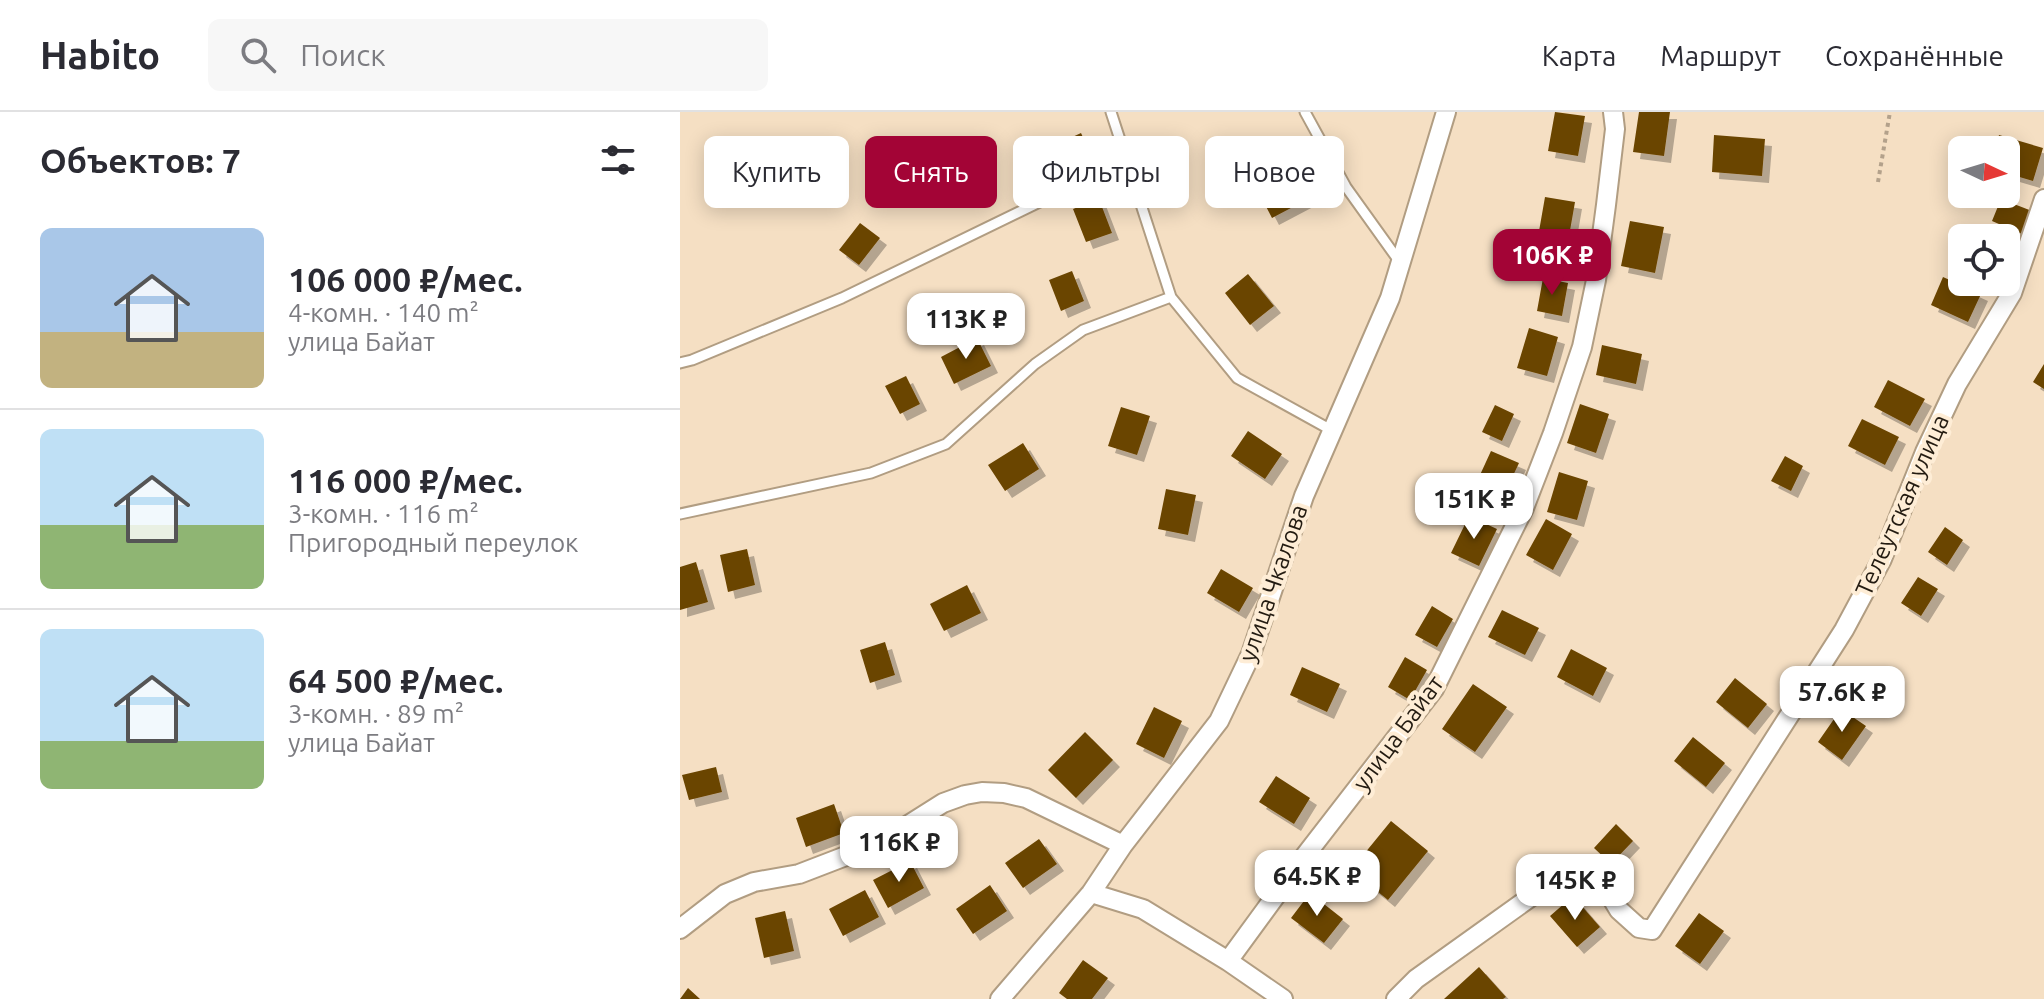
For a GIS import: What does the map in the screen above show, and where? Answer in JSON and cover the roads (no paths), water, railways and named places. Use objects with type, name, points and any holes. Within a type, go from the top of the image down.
[{"type":"street","name":"улица Чкалова","points":[[1000,999],[1091,893],[1123,845],[1219,721],[1251,654],[1304,496],[1390,298],[1446,112]]},
{"type":"street","name":"улица Байат","points":[[1228,961],[1434,689],[1524,508],[1582,347],[1596,280],[1606,205],[1615,129],[1613,112]]},
{"type":"street","name":"Телеутская улица","points":[[1396,999],[1416,979],[1472,937],[1553,881],[1574,871],[1591,872],[1619,910],[1639,928],[1652,930],[1844,630],[1882,559],[1925,452],[1957,384],[2012,293],[2044,199]]},
{"type":"street","points":[[680,929],[725,894],[754,882],[799,874],[851,854],[886,839],[943,803],[965,795],[1004,793],[1026,798],[1123,845]]},
{"type":"street","points":[[1091,893],[1143,909],[1283,999]]},
{"type":"lane","points":[[1111,112],[1119,136]]},
{"type":"lane","points":[[1305,112],[1346,187],[1401,264]]},
{"type":"lane","points":[[680,363],[842,298],[1027,208]]},
{"type":"lane","points":[[1142,208],[1171,297],[1237,378],[1333,431]]},
{"type":"lane","points":[[680,514],[871,473],[946,444],[1035,364],[1083,330],[1171,297]]}]
